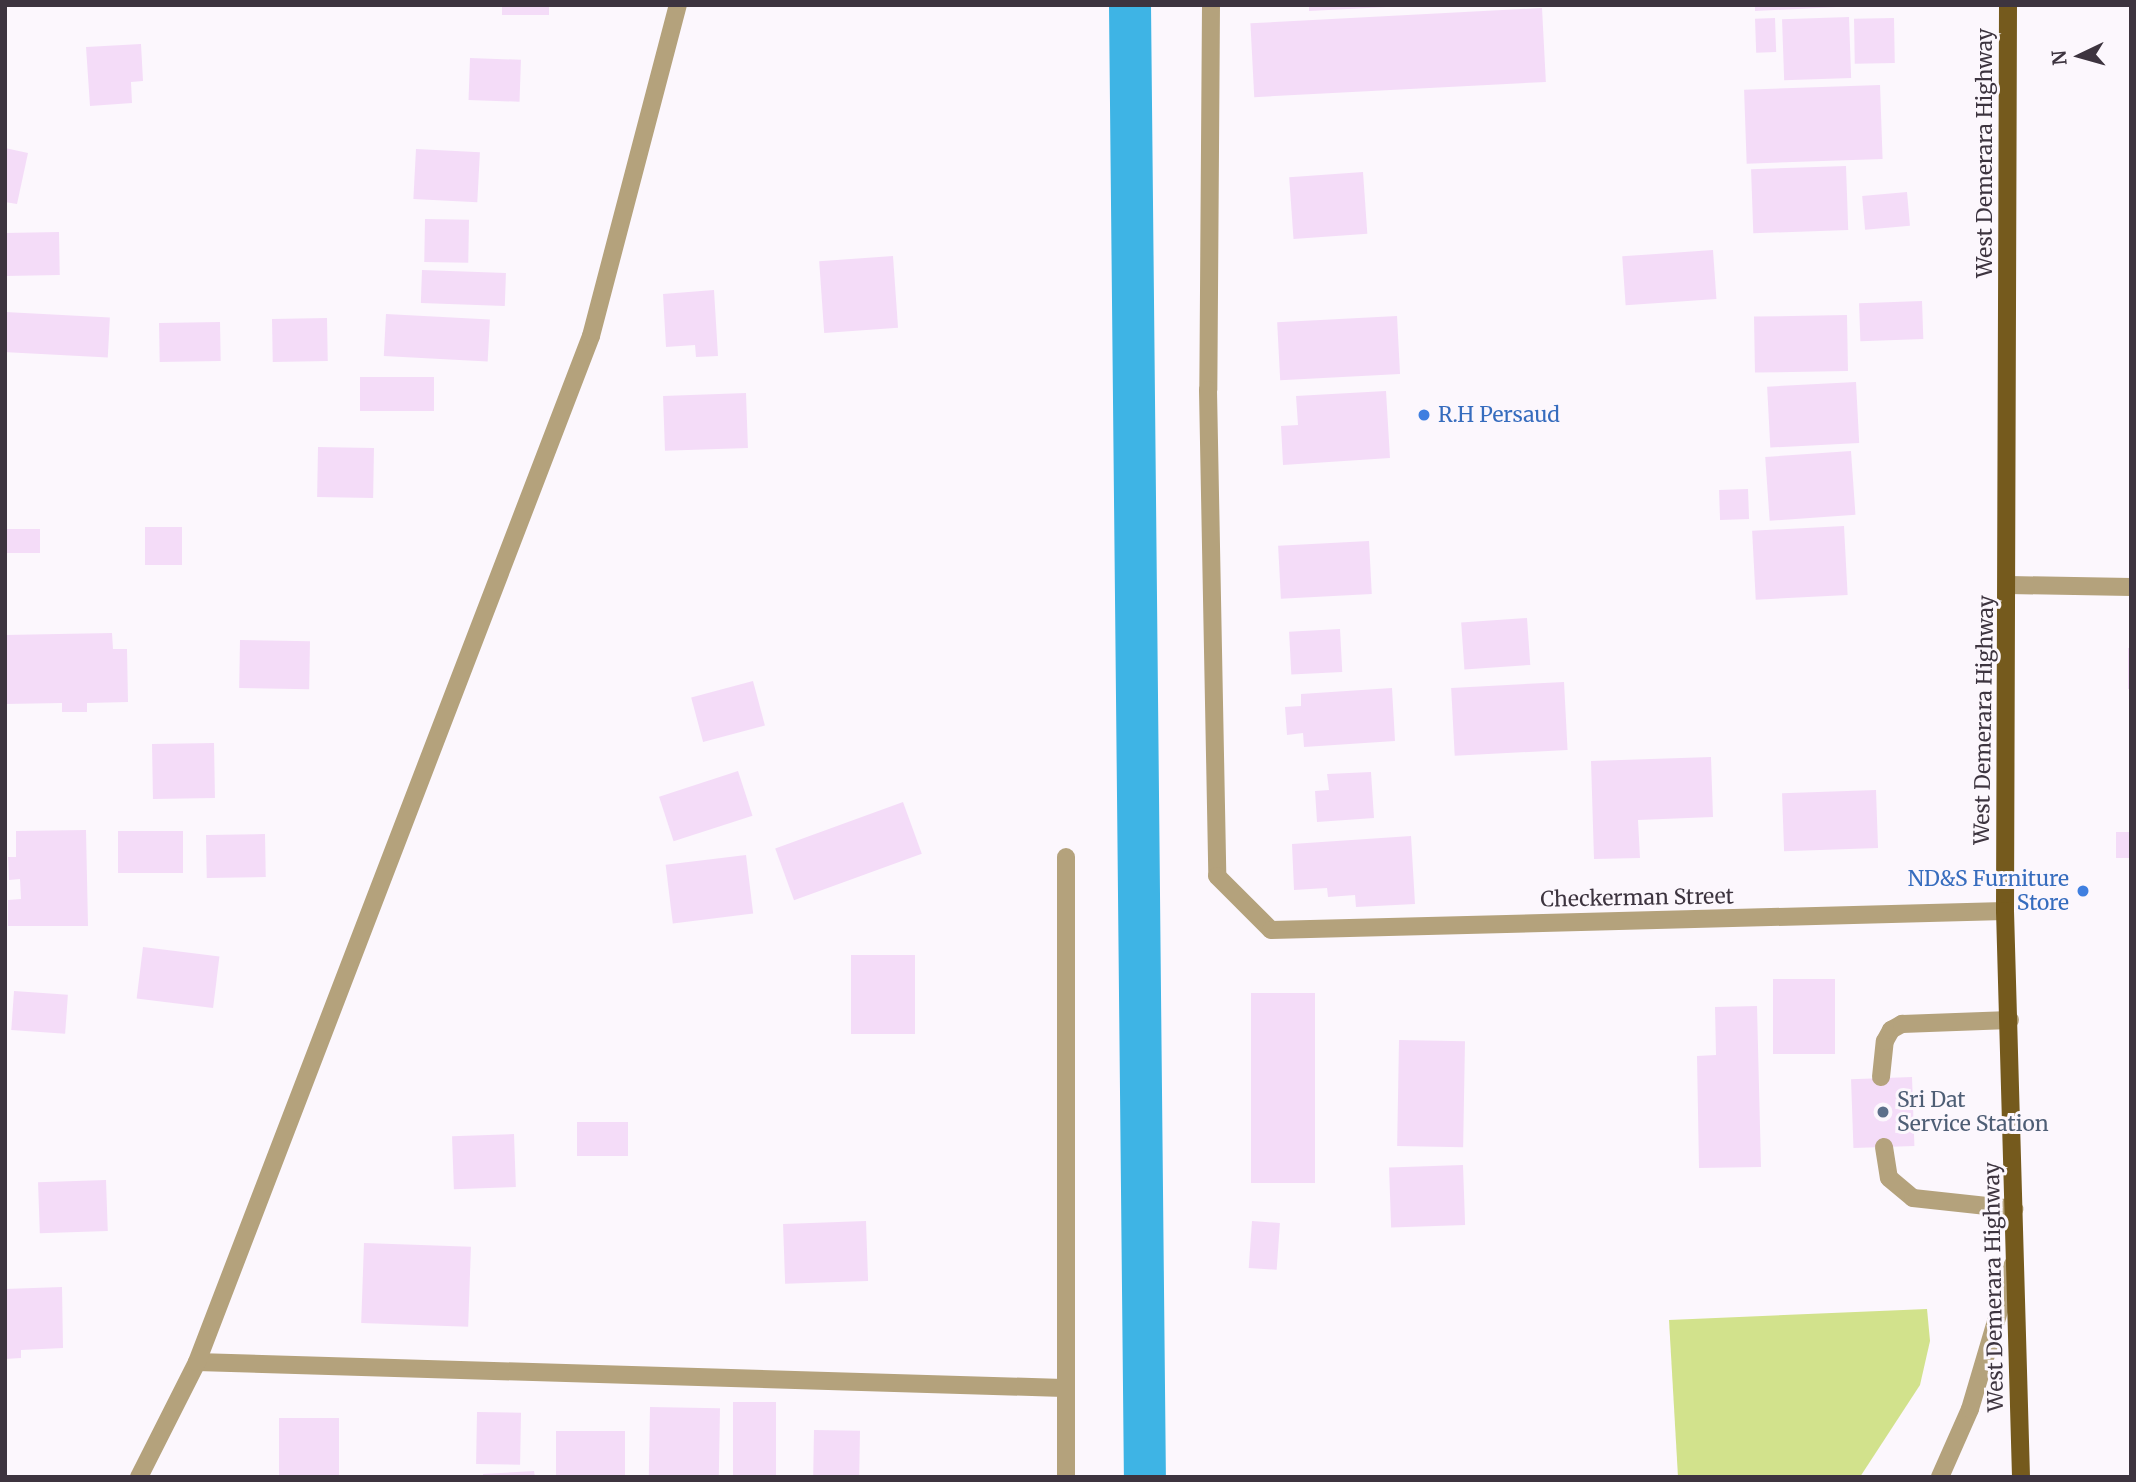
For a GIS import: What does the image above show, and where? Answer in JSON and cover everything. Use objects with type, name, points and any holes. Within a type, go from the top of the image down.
[{"type":"main road","name":"West Demerara Highway","points":[[2008,5],[2005,911],[2021,1477]]},
{"type":"street","points":[[139,1477],[197,1362],[592,336],[678,5]]},
{"type":"street","name":"Checkerman Street","points":[[1211,5],[1208,390],[1217,876],[1271,930],[2005,911]]},
{"type":"street","points":[[2008,584],[2131,587]]},
{"type":"street","points":[[1066,856],[1066,1477]]},
{"type":"street","points":[[1881,1077],[1885,1041],[1891,1030],[1902,1024],[2010,1020]]},
{"type":"street","points":[[1884,1147],[1889,1178],[1913,1198],[2014,1209]]},
{"type":"street","points":[[1940,1477],[1970,1409],[2015,1257]]},
{"type":"street","points":[[197,1362],[1064,1388]]},
{"type":"green space","points":[[1927,1309],[1930,1341],[1920,1385],[1860,1477],[1678,1477],[1669,1320]]},
{"type":"building","points":[[502,5],[549,5],[549,15],[502,15]]},
{"type":"building","points":[[1309,5],[1387,5],[1387,7],[1309,11]]},
{"type":"building","points":[[1755,5],[1836,5],[1837,7],[1755,11]]},
{"type":"building","points":[[1542,8],[1546,82],[1254,97],[1250,23]]},
{"type":"building","points":[[1849,17],[1851,78],[1784,80],[1782,19]]},
{"type":"building","points":[[1775,18],[1776,52],[1756,53],[1755,19]]},
{"type":"building","points":[[1894,18],[1895,63],[1855,64],[1854,19]]},
{"type":"building","points":[[141,44],[143,81],[131,82],[132,103],[90,106],[86,47]]},
{"type":"building","points":[[470,58],[521,60],[520,102],[469,100]]},
{"type":"building","points":[[1880,85],[1883,159],[1747,164],[1744,90]]},
{"type":"building","points":[[5,148],[28,153],[17,204],[5,202]]},
{"type":"building","points":[[416,149],[480,152],[477,202],[413,199]]},
{"type":"building","points":[[1846,166],[1848,230],[1753,233],[1751,169]]},
{"type":"building","points":[[1363,172],[1367,234],[1294,239],[1289,177]]},
{"type":"building","points":[[1907,192],[1910,226],[1865,230],[1862,196]]},
{"type":"building","points":[[425,219],[469,220],[468,263],[424,262]]},
{"type":"building","points":[[59,232],[60,275],[6,276],[5,233]]},
{"type":"building","points":[[1713,250],[1716,299],[1626,305],[1622,256]]},
{"type":"building","points":[[893,256],[898,328],[824,333],[819,261]]},
{"type":"building","points":[[422,270],[506,273],[505,306],[421,303]]},
{"type":"building","points":[[714,290],[718,356],[696,357],[695,345],[666,347],[663,294]]},
{"type":"building","points":[[1922,301],[1923,339],[1860,341],[1859,303]]},
{"type":"building","points":[[5,312],[110,317],[108,357],[5,352]]},
{"type":"building","points":[[386,314],[490,319],[488,361],[384,356]]},
{"type":"building","points":[[1847,315],[1848,371],[1755,373],[1754,317]]},
{"type":"building","points":[[1397,316],[1400,374],[1280,380],[1277,322]]},
{"type":"building","points":[[327,318],[328,361],[273,362],[272,319]]},
{"type":"building","points":[[220,322],[221,361],[160,362],[159,323]]},
{"type":"building","points":[[360,377],[434,377],[434,411],[360,411]]},
{"type":"building","points":[[1856,382],[1859,443],[1770,448],[1767,387]]},
{"type":"building","points":[[1386,391],[1390,458],[1283,465],[1281,426],[1298,425],[1296,396]]},
{"type":"building","points":[[746,393],[748,448],[665,451],[663,396]]},
{"type":"building","points":[[318,447],[374,448],[373,498],[317,497]]},
{"type":"building","points":[[1851,451],[1855,515],[1770,521],[1765,457]]},
{"type":"building","points":[[1748,489],[1749,519],[1720,520],[1719,490]]},
{"type":"building","points":[[1844,526],[1848,595],[1756,600],[1752,531]]},
{"type":"building","points":[[145,527],[182,527],[182,565],[145,565]]},
{"type":"building","points":[[5,529],[40,529],[40,553],[5,553]]},
{"type":"building","points":[[1369,541],[1372,594],[1281,599],[1278,546]]},
{"type":"building","points":[[1527,618],[1530,665],[1464,669],[1461,623]]},
{"type":"building","points":[[1340,629],[1342,672],[1291,675],[1289,632]]},
{"type":"building","points":[[112,633],[113,649],[127,649],[128,702],[87,703],[87,712],[62,712],[62,703],[5,704],[5,635]]},
{"type":"building","points":[[240,640],[310,641],[309,689],[239,688]]},
{"type":"building","points":[[2128,648],[2131,648],[2131,689],[2128,689]]},
{"type":"building","points":[[753,681],[765,725],[703,742],[691,698]]},
{"type":"building","points":[[1564,682],[1568,750],[1455,756],[1451,688]]},
{"type":"building","points":[[1392,688],[1395,741],[1304,747],[1303,733],[1287,735],[1285,707],[1301,706],[1301,694]]},
{"type":"building","points":[[214,743],[215,798],[153,799],[152,744]]},
{"type":"building","points":[[1711,757],[1713,817],[1638,820],[1640,858],[1594,859],[1591,761]]},
{"type":"building","points":[[738,771],[753,816],[674,841],[659,797]]},
{"type":"building","points":[[1371,772],[1374,818],[1317,822],[1315,791],[1329,790],[1327,774]]},
{"type":"building","points":[[1876,790],[1878,848],[1784,851],[1782,793]]},
{"type":"building","points":[[903,802],[922,854],[794,900],[775,849]]},
{"type":"building","points":[[86,830],[88,926],[8,926],[8,900],[21,899],[20,879],[9,880],[8,857],[16,857],[16,831]]},
{"type":"building","points":[[118,831],[183,831],[183,873],[118,873]]},
{"type":"building","points":[[2116,832],[2131,832],[2131,858],[2116,858]]},
{"type":"building","points":[[265,834],[266,877],[207,878],[206,835]]},
{"type":"building","points":[[1411,836],[1415,904],[1356,907],[1355,895],[1328,897],[1327,888],[1294,890],[1292,844]]},
{"type":"building","points":[[746,855],[753,914],[673,923],[666,865]]},
{"type":"building","points":[[143,947],[219,956],[213,1008],[137,999]]},
{"type":"building","points":[[851,955],[915,955],[915,1034],[851,1034]]},
{"type":"building","points":[[1773,979],[1835,979],[1835,1054],[1773,1054]]},
{"type":"building","points":[[14,991],[68,995],[65,1034],[11,1030]]},
{"type":"building","points":[[1251,993],[1315,993],[1315,1183],[1251,1183]]},
{"type":"building","points":[[1757,1006],[1761,1167],[1699,1168],[1697,1056],[1716,1055],[1715,1007]]},
{"type":"building","points":[[1399,1040],[1465,1041],[1463,1147],[1397,1146]]},
{"type":"building","name":"Sri Dat Service Station","points":[[1912,1077],[1914,1146],[1853,1148],[1851,1079]]},
{"type":"building","points":[[577,1122],[628,1122],[628,1156],[577,1156]]},
{"type":"building","points":[[514,1134],[516,1187],[454,1189],[452,1136]]},
{"type":"building","points":[[1463,1165],[1465,1225],[1391,1228],[1389,1168]]},
{"type":"building","points":[[106,1180],[108,1231],[40,1233],[38,1182]]},
{"type":"building","points":[[866,1221],[868,1281],[785,1284],[783,1224]]},
{"type":"building","points":[[1252,1221],[1280,1223],[1277,1270],[1249,1268]]},
{"type":"building","points":[[364,1243],[471,1247],[468,1327],[361,1323]]},
{"type":"building","points":[[62,1287],[63,1348],[21,1350],[21,1358],[5,1359],[5,1289]]},
{"type":"building","points":[[733,1402],[776,1402],[776,1477],[733,1477]]},
{"type":"building","points":[[650,1407],[720,1408],[719,1477],[649,1477]]},
{"type":"building","points":[[477,1412],[521,1413],[520,1465],[476,1464]]},
{"type":"building","points":[[279,1418],[339,1418],[339,1477],[279,1477]]},
{"type":"building","points":[[814,1430],[860,1431],[859,1477],[813,1477]]},
{"type":"building","points":[[556,1431],[625,1431],[625,1477],[556,1477]]},
{"type":"building","points":[[534,1471],[535,1477],[483,1477],[483,1474]]},
{"type":"waterway","points":[[1130,5],[1145,1477]]},
{"type":"place","name":"R.H Persaud","points":[[1424,415]]},
{"type":"place","name":"ND&S Furniture Store","points":[[2083,891]]},
{"type":"place","name":"Sri Dat Service Station","points":[[1883,1112]]}]
